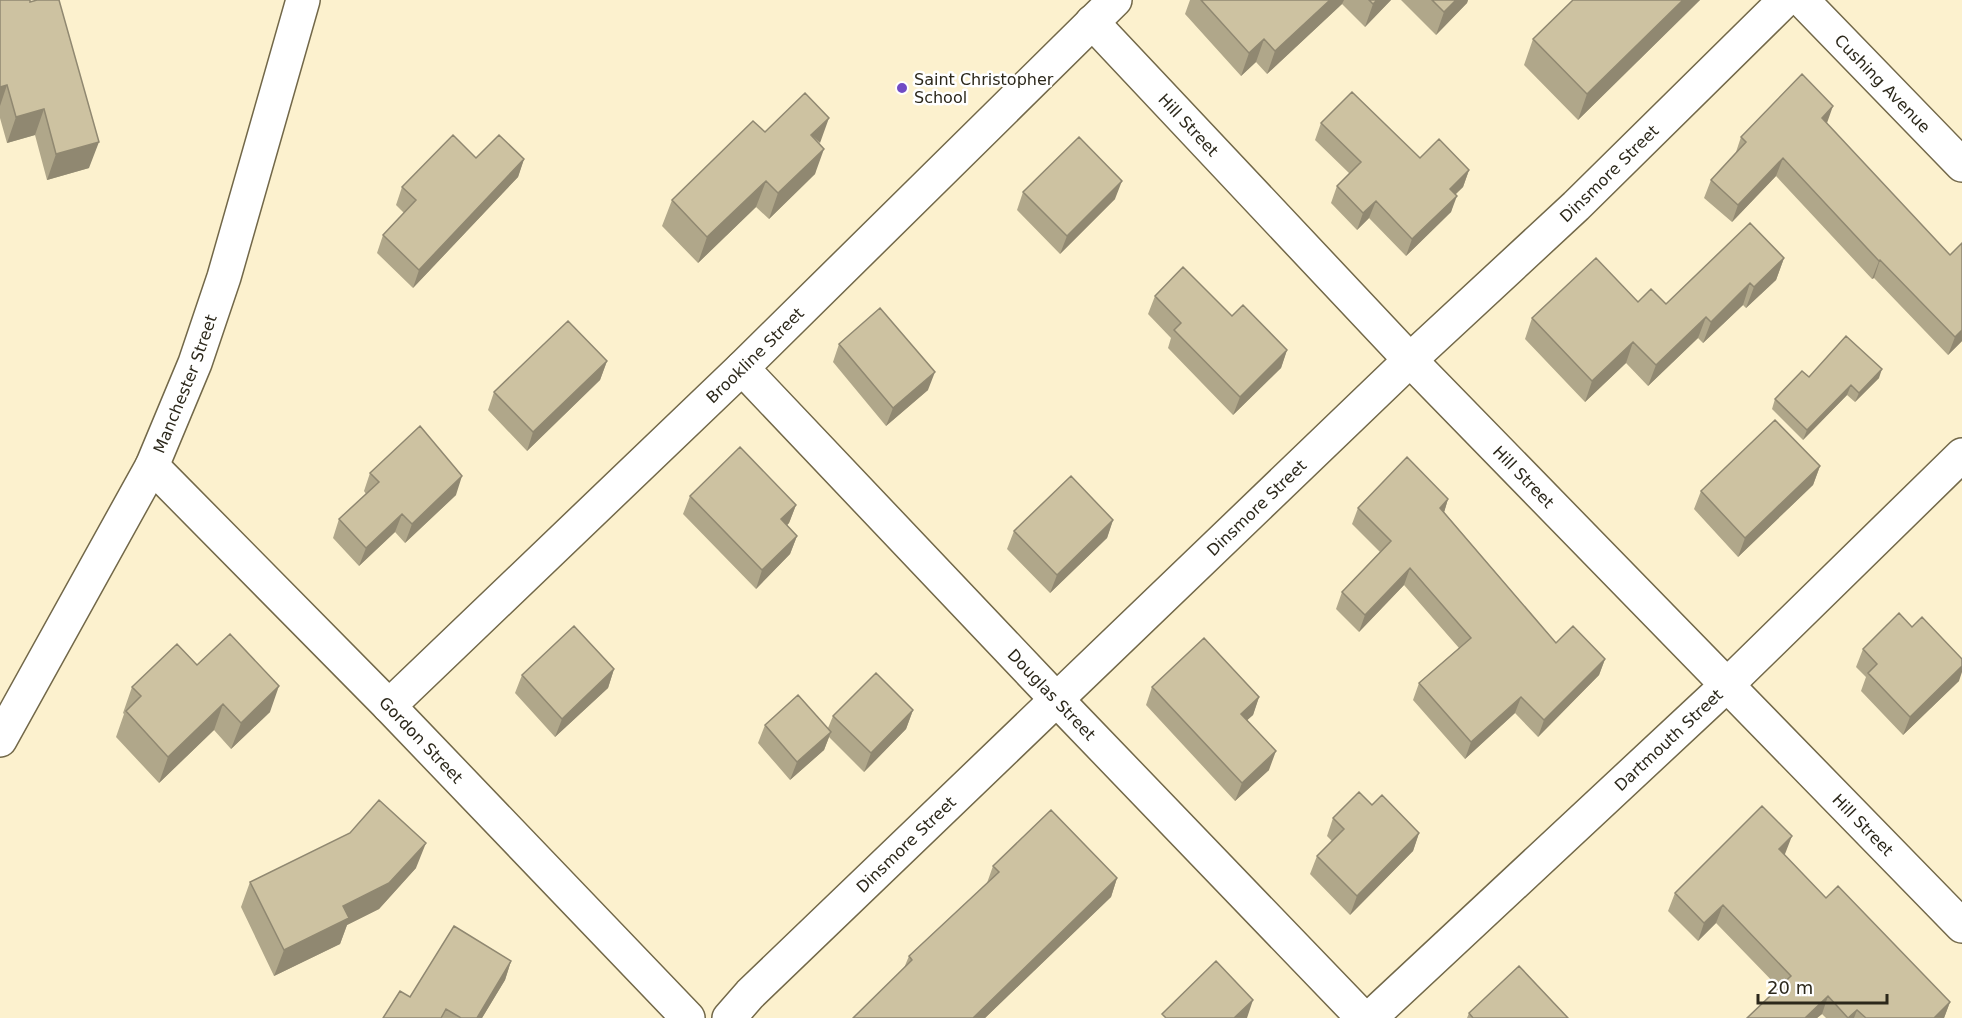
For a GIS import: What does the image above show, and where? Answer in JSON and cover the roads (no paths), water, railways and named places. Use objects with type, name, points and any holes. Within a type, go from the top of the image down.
[{"type":"street","name":"Manchester Street","points":[[0,740],[152,466],[195,363],[224,277],[303,0]]},
{"type":"street","name":"Dinsmore Street","points":[[729,1018],[750,994],[1410,360],[1576,206],[1785,0]]},
{"type":"street","name":"Cushing Avenue","points":[[1802,0],[1962,165]]},
{"type":"street","name":"Hill Street","points":[[1104,11],[1410,360],[1962,926]]},
{"type":"street","name":"Brookline Street","points":[[389,706],[742,368],[1104,11]]},
{"type":"street","name":"Douglas Street","points":[[742,368],[1057,700],[1364,1018]]},
{"type":"street","name":"Dartmouth Street","points":[[1370,1018],[1726,685],[1962,455]]},
{"type":"street","name":"Gordon Street","points":[[152,466],[389,706],[688,1018]]},
{"type":"place","name":"Saint Christopher School","points":[[902,88]]}]
